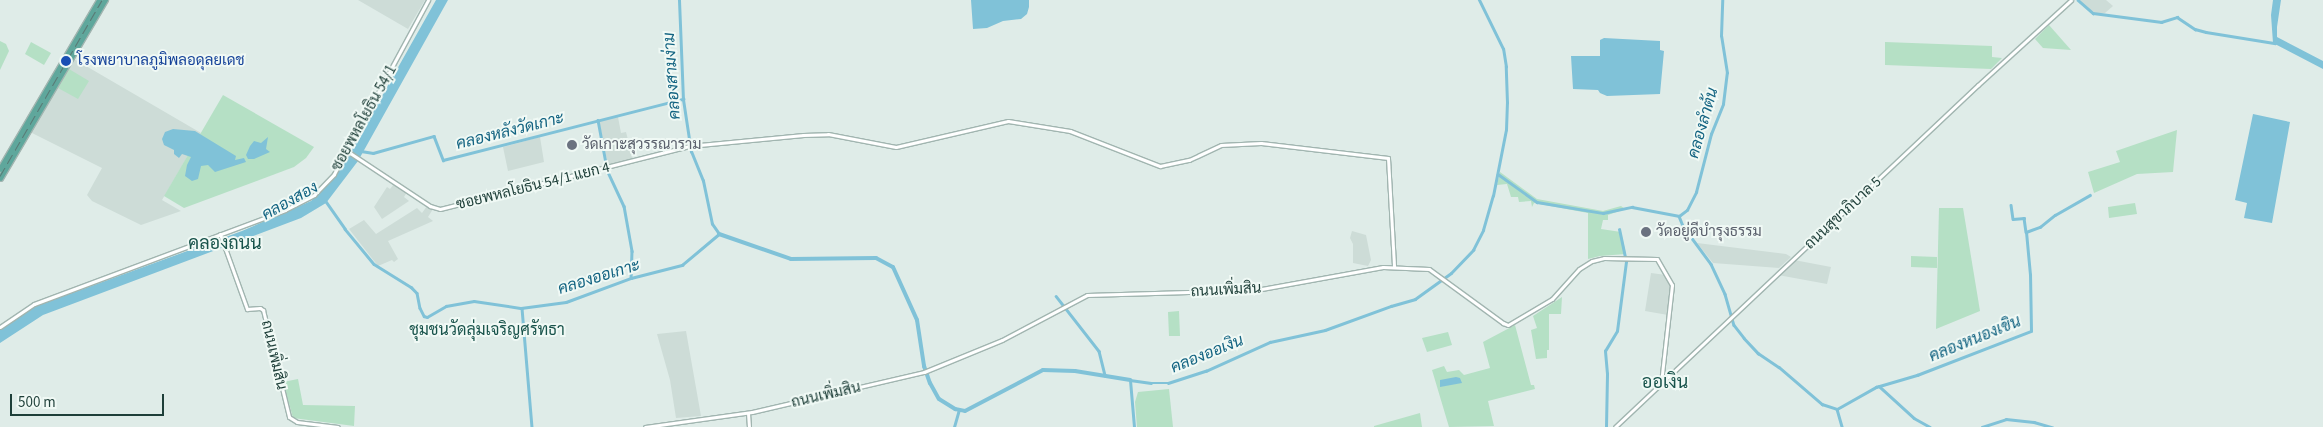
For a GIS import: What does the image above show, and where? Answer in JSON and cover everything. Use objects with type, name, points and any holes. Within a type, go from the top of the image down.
[{"type":"main road","points":[[0,169],[25,130],[99,0]]},
{"type":"main road","points":[[49,89],[105,0]]},
{"type":"main road","points":[[0,178],[25,130]]},
{"type":"street","name":"ซอยพหลโยธิน 54/1","points":[[0,326],[34,304],[220,235],[307,200],[334,174],[349,152],[428,0]]},
{"type":"street","name":"ถนนสุขาภิบาล 5","points":[[1615,427],[2071,0]]},
{"type":"street","name":"ซอยพหลโยธิน 54/1 แยก 4","points":[[349,152],[430,206],[441,209],[689,146],[820,134],[896,147],[1005,120],[1070,131],[1160,166],[1190,160],[1215,147],[1227,144],[1261,144],[1385,158],[1390,162],[1394,267]]},
{"type":"street","name":"ถนนเพิ่มสิน","points":[[220,235],[248,310],[258,308],[263,310],[289,417],[297,422],[338,427]]},
{"type":"street","name":"ถนนเพิ่มสิน","points":[[645,427],[748,412],[928,371],[1002,340],[1080,298],[1095,294],[1256,290],[1369,269],[1394,267],[1422,268],[1430,269],[1508,325],[1552,299],[1579,269],[1601,258],[1658,259],[1672,284],[1661,383]]},
{"type":"street","points":[[748,412],[748,427]]},
{"type":"shaded area","points":[[358,0],[425,0],[408,29]]},
{"type":"shaded area","points":[[2078,0],[2106,0],[2113,6],[2105,13],[2099,14],[2089,10]]},
{"type":"shaded area","name":"โรงพยาบาลภูมิพลอดุลยเดช","points":[[74,59],[201,133],[162,200],[181,211],[141,225],[92,201],[87,195],[102,168],[30,132]]},
{"type":"shaded area","points":[[618,117],[621,133],[626,132],[633,159],[608,165],[599,121]]},
{"type":"shaded area","points":[[540,137],[544,162],[508,171],[503,147]]},
{"type":"shaded area","points":[[394,184],[407,192],[404,197],[409,201],[382,219],[374,207],[387,187],[390,189]]},
{"type":"shaded area","points":[[427,206],[433,209],[428,217],[433,221],[388,241],[398,259],[394,262],[392,260],[378,266],[349,229],[364,220],[376,234],[417,208],[422,213]]},
{"type":"shaded area","points":[[1352,231],[1366,235],[1371,260],[1368,266],[1353,263],[1353,244],[1350,238]]},
{"type":"shaded area","points":[[1697,243],[1786,254],[1791,257],[1779,268],[1713,263]]},
{"type":"shaded area","points":[[1794,260],[1831,267],[1827,284],[1778,275]]},
{"type":"shaded area","points":[[1651,273],[1666,275],[1671,283],[1668,315],[1645,311]]},
{"type":"shaded area","points":[[686,331],[701,416],[676,418],[670,380],[657,334]]},
{"type":"green space","points":[[2049,25],[2071,50],[2043,48],[2035,39]]},
{"type":"green space","points":[[0,41],[6,44],[9,51],[0,70]]},
{"type":"green space","points":[[31,42],[51,53],[44,65],[25,54]]},
{"type":"green space","points":[[1885,42],[1992,46],[1992,57],[2002,58],[1991,69],[1885,65]]},
{"type":"green space","points":[[69,69],[89,81],[78,99],[58,88]]},
{"type":"green space","points":[[223,95],[314,147],[306,158],[294,167],[184,208],[164,196]]},
{"type":"green space","points":[[2177,130],[2173,172],[2137,174],[2094,193],[2088,172],[2120,162],[2116,151]]},
{"type":"green space","points":[[1500,172],[1537,199],[1603,211],[1621,206],[1625,209],[1608,215],[1608,220],[1603,220],[1601,229],[1621,232],[1626,254],[1588,259],[1588,213],[1534,203],[1532,207],[1531,201],[1519,202],[1518,197],[1511,197],[1507,184],[1497,185]]},
{"type":"green space","points":[[2135,203],[2137,214],[2109,218],[2108,207]]},
{"type":"green space","points":[[1939,208],[1963,208],[1980,311],[1936,329]]},
{"type":"green space","points":[[1911,256],[1937,257],[1937,268],[1911,267]]},
{"type":"green space","points":[[1562,297],[1561,314],[1549,314],[1549,350],[1547,350],[1547,358],[1536,359],[1531,330],[1537,328],[1533,316]]},
{"type":"green space","points":[[1179,311],[1180,336],[1169,336],[1168,312]]},
{"type":"green space","points":[[1515,325],[1531,385],[1534,385],[1535,389],[1488,401],[1494,426],[1449,427],[1432,370],[1444,366],[1447,372],[1459,370],[1464,375],[1490,368],[1483,342]]},
{"type":"green space","points":[[1448,332],[1452,345],[1427,352],[1422,338]]},
{"type":"green space","points":[[298,379],[303,405],[355,406],[354,426],[293,418],[283,382]]},
{"type":"green space","points":[[1169,389],[1173,427],[1137,427],[1135,402],[1138,392]]},
{"type":"green space","points":[[1420,413],[1422,427],[1374,427],[1374,426]]},
{"type":"water","points":[[436,0],[448,0],[358,161],[326,203],[301,218],[43,315],[0,343],[0,329],[34,307],[242,231],[311,201],[332,181],[347,158]]},
{"type":"water","points":[[971,0],[1029,0],[1029,7],[1027,14],[1021,19],[1003,21],[987,28],[973,29]]},
{"type":"water","points":[[2273,0],[2281,0],[2277,37],[2323,61],[2323,69],[2273,43],[2271,15]]},
{"type":"water","points":[[1604,38],[1660,41],[1660,50],[1664,51],[1660,94],[1607,96],[1598,90],[1573,89],[1571,56],[1600,56],[1600,40]]},
{"type":"water","points":[[2253,114],[2290,122],[2272,223],[2244,218],[2247,203],[2235,200]]},
{"type":"water","points":[[173,129],[195,131],[236,156],[235,160],[244,158],[246,162],[215,172],[208,165],[201,166],[198,179],[192,181],[185,176],[191,157],[182,154],[179,158],[174,154],[174,150],[164,145],[162,139],[165,132]]},
{"type":"water","points":[[268,137],[266,149],[270,152],[254,159],[248,159],[246,155],[254,141],[261,143]]},
{"type":"water","points":[[1460,378],[1462,383],[1440,387],[1440,380]]},
{"type":"waterway","name":"คลองออเกาะ","points":[[325,200],[345,229],[374,264],[411,287],[417,293],[420,308],[424,316],[427,317],[446,306],[474,301],[521,308],[566,302],[631,278],[682,265],[719,234],[712,224],[703,181],[691,152],[683,100],[679,0]]},
{"type":"waterway","name":"คลองออเงิน","points":[[1134,427],[1130,380],[1168,383],[1206,371],[1270,342],[1325,330],[1415,299],[1451,273],[1473,250],[1483,230],[1493,196],[1506,130],[1507,103],[1506,67],[1503,49],[1479,0]]},
{"type":"waterway","name":"คลองลำต้น","points":[[1679,216],[1687,210],[1696,192],[1711,134],[1723,104],[1727,73],[1721,36],[1722,0]]},
{"type":"waterway","points":[[2078,0],[2093,13],[2161,22],[2177,17],[2195,29],[2206,32],[2275,43]]},
{"type":"waterway","name":"คลองหลังวัดเกาะ","points":[[361,151],[373,153],[434,136],[443,160],[683,99]]},
{"type":"waterway","points":[[598,120],[606,163]]},
{"type":"waterway","points":[[608,172],[624,206],[632,251],[631,278]]},
{"type":"waterway","name":"คลองหนองเขิน","points":[[1498,174],[1537,202],[1603,213],[1632,207],[1679,216],[1683,226],[1711,264],[1725,294],[1734,325],[1744,338],[1758,353],[1779,367],[1822,404],[1837,409],[1876,387],[1917,375],[2031,331],[2030,275],[2026,232],[2040,227],[2055,215],[2090,195]]},
{"type":"waterway","points":[[2011,205],[2013,219],[2024,218],[2026,232]]},
{"type":"waterway","points":[[1606,427],[1607,374],[1605,351],[1617,331],[1626,262],[1619,230]]},
{"type":"waterway","name":"คลองออเงิน","points":[[719,234],[791,259],[876,258],[893,267],[917,320],[924,366],[930,383],[939,399],[955,409],[965,411],[1043,370],[1075,371],[1130,380]]},
{"type":"waterway","points":[[1056,296],[1099,351],[1105,375]]},
{"type":"waterway","points":[[522,308],[532,427]]},
{"type":"waterway","points":[[1879,386],[1914,418],[1930,427]]},
{"type":"waterway","points":[[1837,409],[1842,427]]},
{"type":"waterway","points":[[954,427],[959,410]]},
{"type":"waterway","points":[[1982,427],[2006,419],[2034,422],[2052,427]]},
{"type":"railway","points":[[0,176],[102,0]]},
{"type":"place","name":"โรงพยาบาลภูมิพลอดุลยเดช","points":[[66,61]]},
{"type":"place","name":"วัดเกาะสุวรรณาราม","points":[[572,145]]},
{"type":"place","name":"วัดอยู่ดีบำรุงธรรม","points":[[1646,232]]},
{"type":"district","name":"คลองถนน","points":[[225,244]]},
{"type":"district","name":"ชุมชนวัดลุ่มเจริญศรัทธา","points":[[487,330]]},
{"type":"district","name":"ออเงิน","points":[[1665,383]]},
{"type":"water label","name":"คลองสามง่าม","points":[[672,76]]},
{"type":"water label","name":"คลองสอง","points":[[290,201]]}]
